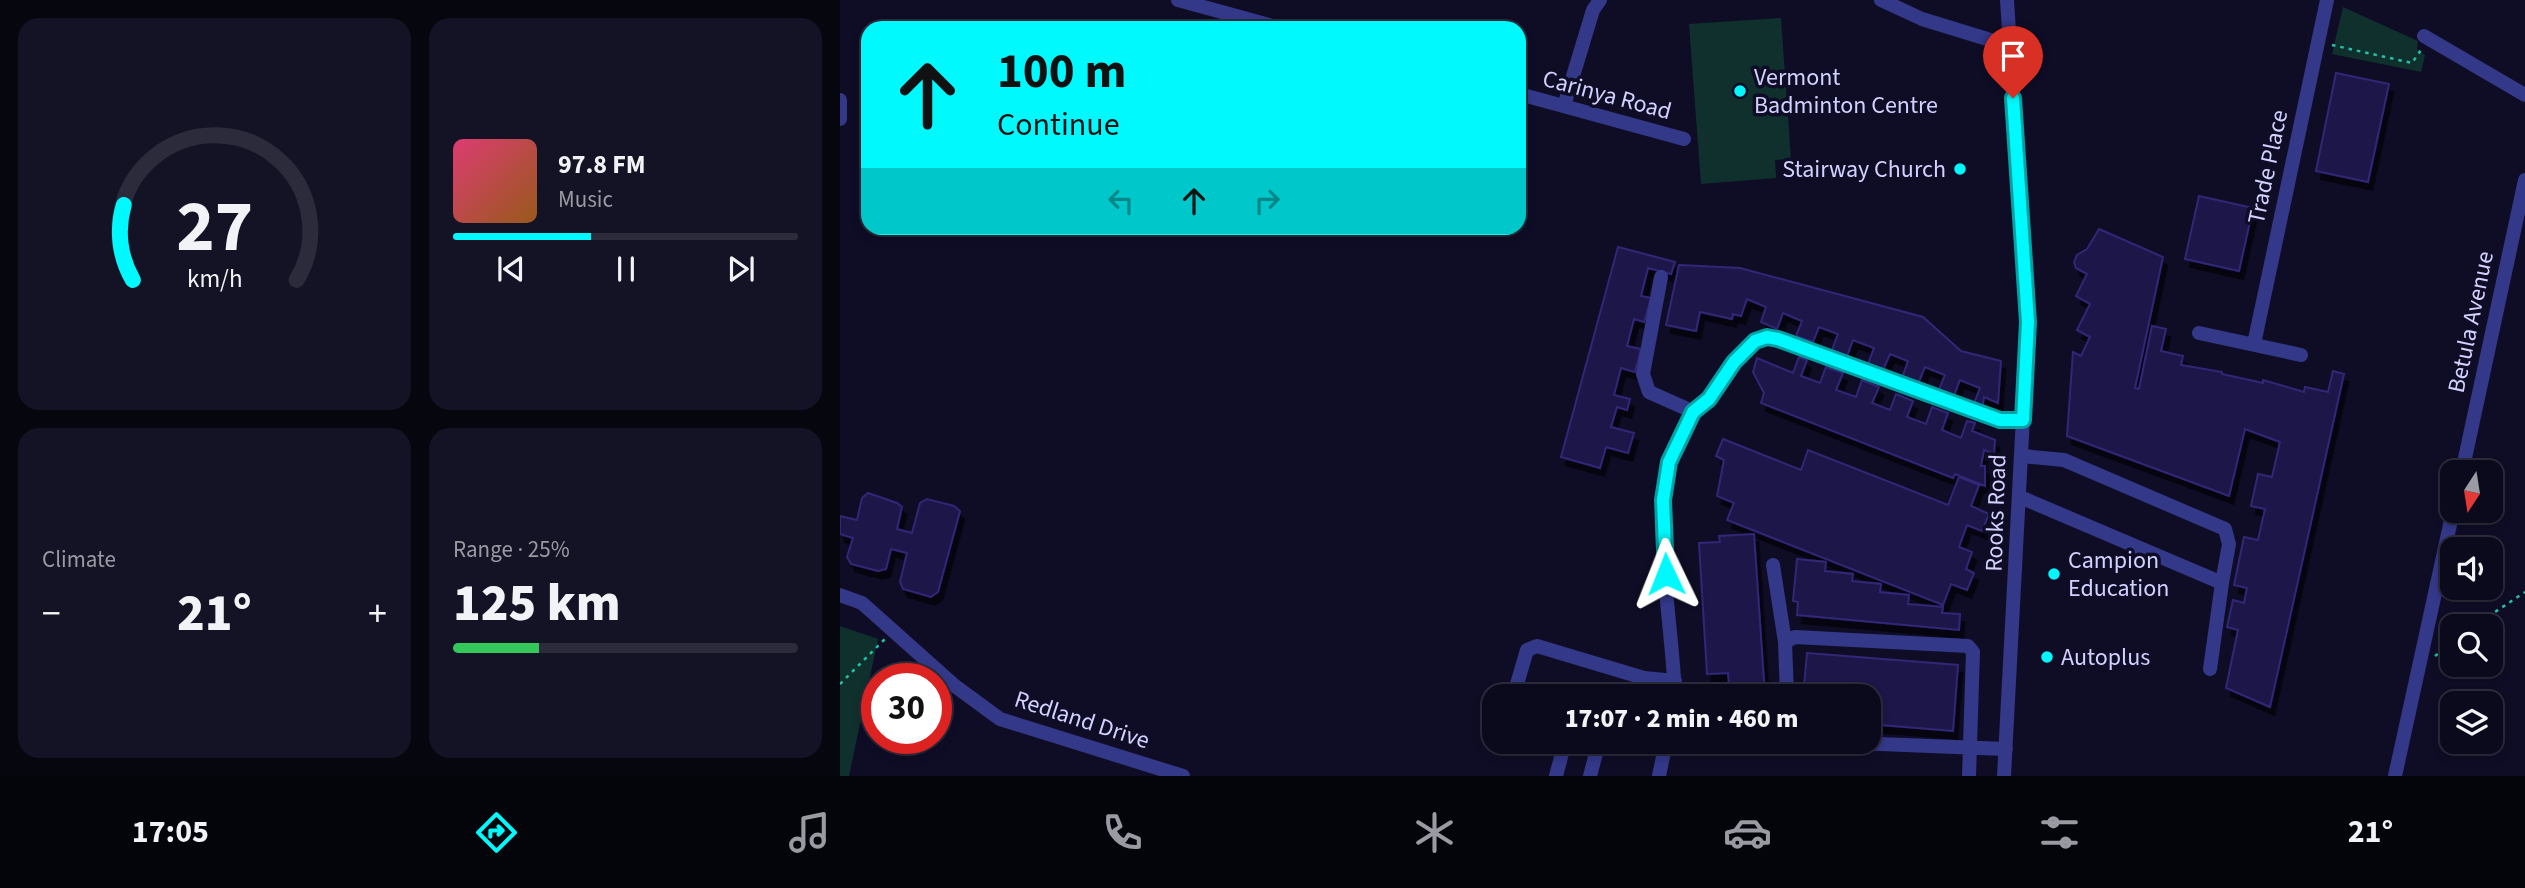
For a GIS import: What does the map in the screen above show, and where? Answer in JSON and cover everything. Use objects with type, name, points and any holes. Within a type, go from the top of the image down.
[{"type":"street","points":[[1178,0],[1254,21]]},
{"type":"street","points":[[1564,106],[1593,10],[1600,0]]},
{"type":"street","points":[[1881,0],[1922,19],[2010,46]]},
{"type":"street","name":"Rooks Road","points":[[2004,776],[2028,322],[2007,0]]},
{"type":"street","name":"Trade Place","points":[[2254,344],[2327,0]]},
{"type":"street","points":[[2424,36],[2525,95]]},
{"type":"street","name":"Carinya Road","points":[[1526,96],[1684,139]]},
{"type":"street","points":[[840,100],[840,119]]},
{"type":"street","name":"Betula Avenue","points":[[2465,460],[2525,180]]},
{"type":"street","points":[[1661,277],[1643,374],[1649,392],[1693,412]]},
{"type":"street","points":[[2199,333],[2301,355]]},
{"type":"street","points":[[1517,684],[1527,650],[1537,646],[1644,678],[1675,681],[1663,500],[1669,462],[1693,412],[1709,399],[1734,362],[1755,341],[1767,337],[1797,345],[2000,420],[2023,420]]},
{"type":"street","points":[[2022,456],[2064,460],[2225,529],[2229,544],[2210,669]]},
{"type":"street","points":[[2020,497],[2222,583]]},
{"type":"street","points":[[2395,776],[2450,523]]},
{"type":"street","points":[[1773,565],[1785,642],[1787,684]]},
{"type":"street","name":"Redland Drive","points":[[840,595],[862,603],[956,686],[1000,719],[1183,776]]},
{"type":"street","points":[[1785,642],[1794,637],[1968,646],[1973,652],[1969,776]]},
{"type":"street","points":[[1881,744],[2006,749]]},
{"type":"street","points":[[1559,775],[1563,754]]},
{"type":"street","points":[[1590,776],[1596,754]]},
{"type":"street","points":[[1659,776],[1664,754]]},
{"type":"path","points":[[2318,42],[2412,63],[2419,56],[2424,36]]},
{"type":"path","points":[[2492,614],[2525,592]]},
{"type":"path","points":[[840,684],[894,629]]},
{"type":"green space","points":[[2343,7],[2418,41],[2417,49],[2425,55],[2421,72],[2332,54]]},
{"type":"green space","name":"Vermont Badminton Centre","points":[[1781,18],[1791,159],[1775,160],[1776,178],[1701,184],[1689,24]]},
{"type":"green space","points":[[840,626],[878,639],[873,663],[861,663],[861,719],[849,776],[840,776]]},
{"type":"building","points":[[2336,73],[2389,84],[2368,182],[2316,171]]},
{"type":"building","points":[[2199,196],[2253,208],[2239,271],[2185,259]]},
{"type":"building","points":[[2099,229],[2163,257],[2135,388],[2139,389],[2152,326],[2166,329],[2161,351],[2183,356],[2181,365],[2263,383],[2263,380],[2304,392],[2305,387],[2328,392],[2333,371],[2344,374],[2270,707],[2226,688],[2238,630],[2227,627],[2233,600],[2244,603],[2247,588],[2234,585],[2244,537],[2258,540],[2265,509],[2251,506],[2258,474],[2272,477],[2280,442],[2245,429],[2229,496],[2067,436],[2073,352],[2081,356],[2090,337],[2077,330],[2090,304],[2076,296],[2087,274],[2076,268],[2074,262],[2077,255],[2087,249]]},
{"type":"building","points":[[1618,247],[1675,262],[1671,274],[1648,268],[1641,296],[1651,298],[1644,322],[1634,319],[1627,346],[1641,349],[1635,372],[1621,368],[1614,395],[1630,399],[1627,410],[1617,407],[1611,427],[1634,433],[1628,453],[1606,447],[1600,468],[1561,457]]},
{"type":"building","points":[[1679,265],[1740,268],[1923,317],[1961,351],[2001,361],[1998,403],[1984,397],[1982,409],[1973,406],[1980,388],[1960,380],[1953,398],[1938,392],[1945,375],[1925,367],[1918,384],[1902,378],[1908,361],[1890,354],[1883,370],[1868,364],[1874,348],[1853,340],[1847,356],[1832,350],[1838,334],[1819,327],[1813,342],[1796,336],[1802,321],[1783,313],[1777,329],[1761,322],[1766,307],[1747,299],[1741,316],[1733,314],[1732,319],[1700,312],[1696,331],[1666,325]]},
{"type":"building","points":[[1799,357],[1807,360],[1801,376],[1820,383],[1826,367],[1843,373],[1836,390],[1856,397],[1862,380],[1879,387],[1872,403],[1890,410],[1896,394],[1913,401],[1907,417],[1926,424],[1932,407],[1948,413],[1942,430],[1961,438],[1967,421],[1975,423],[1972,431],[1995,440],[1994,454],[1984,450],[1981,466],[1985,466],[1985,486],[1955,474],[1953,478],[1761,403],[1764,393],[1753,372],[1757,358],[1793,373]]},
{"type":"building","points":[[1723,439],[1801,470],[1808,450],[1948,505],[1959,477],[1979,485],[1971,506],[1989,514],[1982,531],[1967,525],[1959,547],[1972,552],[1966,569],[1974,573],[1967,590],[1951,584],[1943,605],[1727,520],[1734,503],[1717,496],[1724,460],[1716,456]]},
{"type":"building","points":[[868,493],[902,507],[897,529],[912,533],[920,503],[927,499],[954,506],[960,511],[938,592],[931,597],[903,589],[900,582],[907,553],[891,549],[886,569],[878,571],[851,564],[847,557],[853,538],[840,534],[840,516],[857,520],[862,498]]},
{"type":"building","points":[[1754,534],[1764,684],[1729,684],[1728,673],[1707,674],[1699,543],[1720,542],[1719,536]]},
{"type":"building","points":[[1797,559],[1826,562],[1825,571],[1853,574],[1852,581],[1881,584],[1880,592],[1909,595],[1908,604],[1943,607],[1942,613],[1960,614],[1959,630],[1797,615],[1798,602],[1793,601]]},
{"type":"building","points":[[1807,653],[1958,665],[1953,731],[1881,725],[1881,684],[1804,684]]},
{"type":"place","name":"Vermont Badminton Centre","points":[[1740,91]]},
{"type":"place","name":"Stairway Church","points":[[1960,169]]},
{"type":"place","name":"Campion Education","points":[[2054,574]]},
{"type":"place","name":"Autoplus","points":[[2047,657]]},
{"type":"route","points":[[1666,574],[1663,500],[1669,462],[1693,412],[1709,399],[1734,362],[1755,341],[1767,337],[1778,339],[2000,420],[2023,420],[2028,322],[2013,98]]}]
